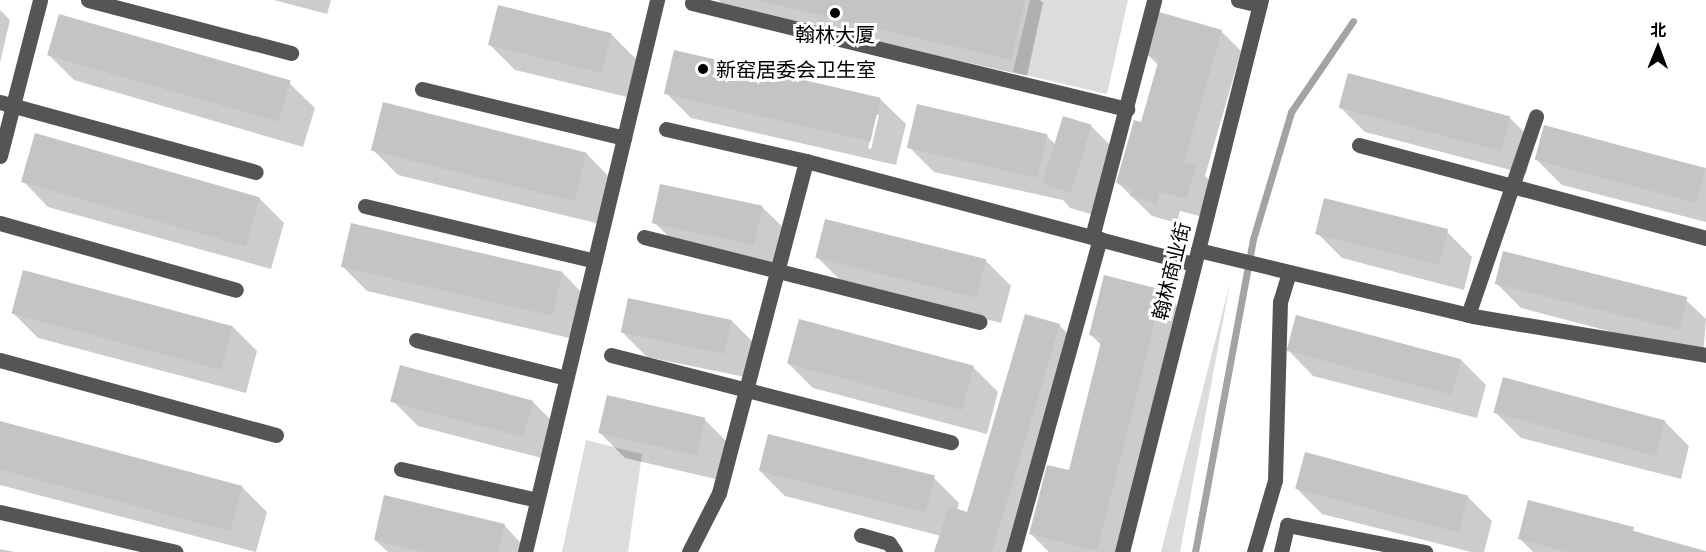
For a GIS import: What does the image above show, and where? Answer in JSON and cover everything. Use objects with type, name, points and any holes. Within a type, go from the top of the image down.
[{"type":"street","points":[[0,156],[7,103],[40,0]]},
{"type":"street","points":[[88,0],[291,53]]},
{"type":"street","points":[[525,552],[657,0]]},
{"type":"street","points":[[1013,552],[1096,238],[1154,0]]},
{"type":"street","points":[[1238,0],[1260,3]]},
{"type":"street","points":[[692,3],[1127,109]]},
{"type":"street","name":"翰林商业街","points":[[1122,552],[1260,3]]},
{"type":"street","points":[[422,89],[624,138]]},
{"type":"street","points":[[7,103],[256,172]]},
{"type":"street","points":[[1468,315],[1536,116]]},
{"type":"street","points":[[666,129],[806,161],[1096,238],[1196,257],[1238,260],[1468,315],[1706,356]]},
{"type":"street","points":[[1359,145],[1706,238]]},
{"type":"street","points":[[689,552],[719,494],[806,161]]},
{"type":"street","points":[[365,206],[595,261]]},
{"type":"street","points":[[0,223],[236,290]]},
{"type":"street","points":[[644,237],[979,322]]},
{"type":"street","points":[[1254,552],[1275,480],[1280,302],[1288,272]]},
{"type":"street","points":[[416,340],[567,378]]},
{"type":"street","points":[[611,355],[951,442]]},
{"type":"street","points":[[0,360],[276,435]]},
{"type":"street","points":[[401,469],[537,500]]},
{"type":"street","points":[[0,512],[176,552]]},
{"type":"street","points":[[1264,520],[1386,548],[1425,552]]},
{"type":"street","points":[[1281,552],[1287,525]]},
{"type":"street","points":[[861,535],[889,543],[895,552]]},
{"type":"shaded area","points":[[1030,0],[1128,0],[1107,94],[1013,72]]},
{"type":"shaded area","points":[[1230,283],[1180,552],[1161,552]]},
{"type":"shaded area","points":[[586,440],[642,454],[628,552],[562,552]]},
{"type":"building","points":[[757,0],[1025,0],[1011,60]]},
{"type":"building","points":[[498,5],[612,33],[602,73],[488,45]]},
{"type":"building","points":[[1159,12],[1222,30],[1184,162],[1196,165],[1187,199],[1160,192],[1157,204],[1130,196],[1133,188],[1116,183],[1134,120],[1141,122],[1159,59],[1146,55]]},
{"type":"building","points":[[59,14],[291,80],[279,122],[47,55]]},
{"type":"building","points":[[674,50],[881,98],[870,142],[664,94]]},
{"type":"building","points":[[1348,73],[1510,116],[1501,151],[1339,108]]},
{"type":"building","points":[[383,102],[587,153],[575,201],[371,151]]},
{"type":"building","points":[[917,104],[1048,134],[1037,178],[907,148]]},
{"type":"building","points":[[1063,116],[1092,125],[1071,193],[1042,184]]},
{"type":"building","points":[[1544,125],[1705,168],[1696,203],[1535,160]]},
{"type":"building","points":[[35,133],[260,197],[246,247],[21,182]]},
{"type":"building","points":[[660,184],[763,206],[754,245],[652,223]]},
{"type":"building","points":[[1324,198],[1448,229],[1439,265],[1315,234]]},
{"type":"building","points":[[825,219],[986,259],[976,298],[815,258]]},
{"type":"building","points":[[351,223],[562,272],[552,316],[341,267]]},
{"type":"building","points":[[1503,251],[1687,297],[1679,330],[1495,284]]},
{"type":"building","points":[[23,270],[233,326],[221,370],[11,313]]},
{"type":"building","points":[[1104,275],[1163,290],[1097,551],[1029,534],[1047,465],[1069,470],[1102,338],[1089,335]]},
{"type":"building","points":[[628,298],[732,320],[724,354],[621,332]]},
{"type":"building","points":[[1025,314],[1060,324],[992,552],[934,552],[949,506],[967,512]]},
{"type":"building","points":[[1296,315],[1461,359],[1452,395],[1286,351]]},
{"type":"building","points":[[799,319],[974,366],[962,410],[787,363]]},
{"type":"building","points":[[400,365],[533,401],[523,437],[390,402]]},
{"type":"building","points":[[1503,377],[1665,420],[1656,456],[1493,413]]},
{"type":"building","points":[[607,395],[705,418],[697,456],[598,433]]},
{"type":"building","points":[[0,421],[242,486],[230,531],[0,470]]},
{"type":"building","points":[[768,434],[935,476],[926,512],[759,471]]},
{"type":"building","points":[[1305,452],[1468,496],[1458,532],[1295,489]]},
{"type":"building","points":[[384,495],[505,524],[498,552],[424,552],[374,540]]},
{"type":"building","points":[[1528,500],[1634,527],[1633,531],[1706,552],[1567,552],[1518,539]]},
{"type":"waterway","points":[[1195,552],[1253,239],[1291,112],[1353,21]]},
{"type":"place","name":"翰林大厦","points":[[835,13]]},
{"type":"place","name":"新窑居委会卫生室","points":[[703,69]]}]
